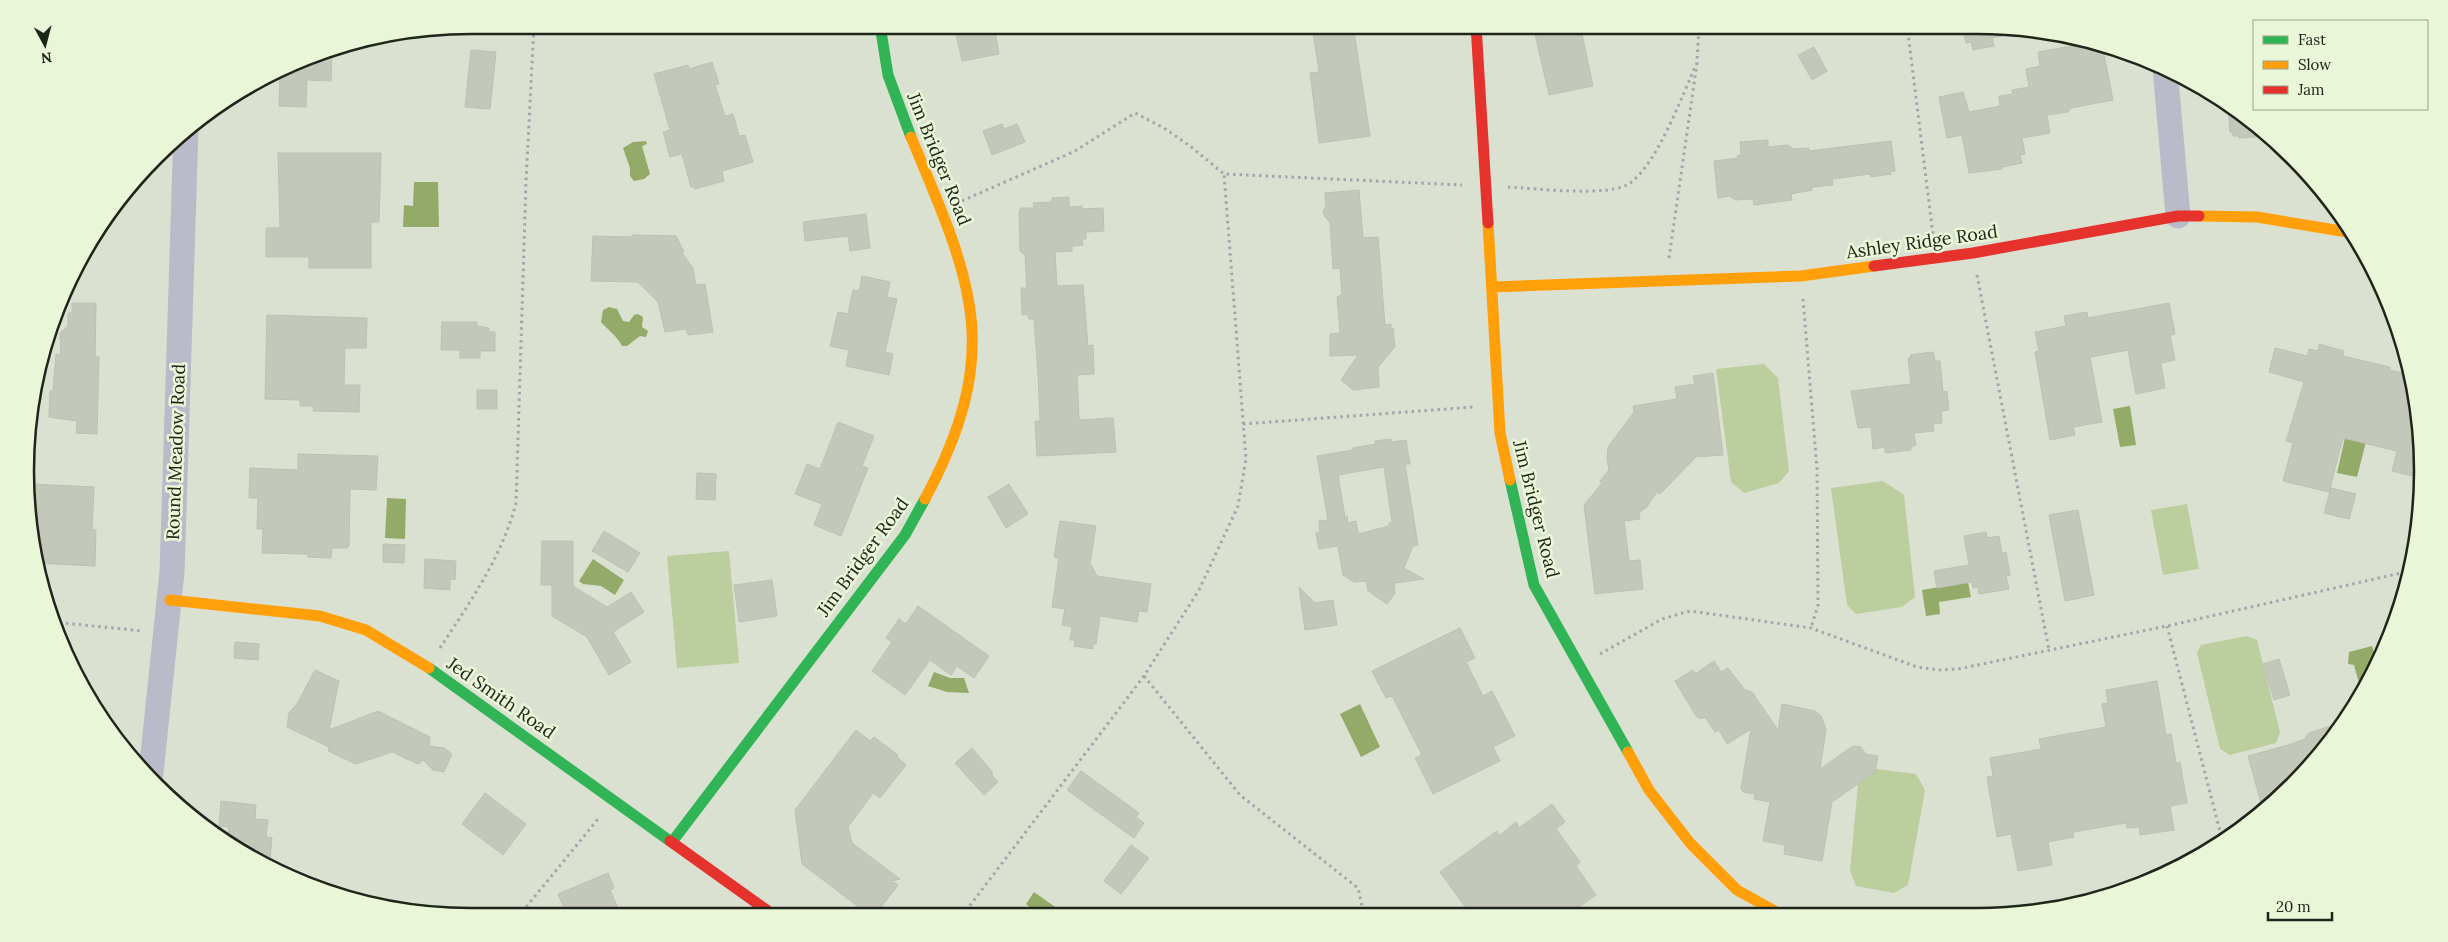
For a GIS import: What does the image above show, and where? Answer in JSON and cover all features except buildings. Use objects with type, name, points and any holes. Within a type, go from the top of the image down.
[{"type":"street","name":"Jim Bridger Road","points":[[672,842],[905,535],[930,492],[955,438],[971,380],[973,338],[971,302],[963,269],[890,86],[881,34]]},
{"type":"street","name":"Jim Bridger Road","points":[[1477,34],[1500,433],[1534,584],[1649,790],[1690,843],[1737,890],[1769,908]]},
{"type":"street","points":[[2166,77],[2178,216]]},
{"type":"street","name":"Round Meadow Road","points":[[151,769],[170,600],[186,140]]},
{"type":"street","name":"Ashley Ridge Road","points":[[1492,287],[1801,276],[1973,253],[2178,216],[2257,217],[2343,231]]},
{"type":"street","name":"Jed Smith Road","points":[[170,600],[320,616],[366,630],[427,667],[764,908]]},
{"type":"path","points":[[427,667],[491,567],[510,529],[516,504],[525,192],[534,34]]},
{"type":"path","points":[[1665,281],[1697,63],[1699,34]]},
{"type":"path","points":[[1908,34],[1936,258]]},
{"type":"path","points":[[940,210],[1075,151],[1135,113],[1164,128],[1190,146],[1224,174],[1246,459],[1238,506],[1199,590],[1144,676],[968,908]]},
{"type":"path","points":[[1973,253],[2049,650]]},
{"type":"path","points":[[1801,276],[1817,469],[1818,605],[1811,628]]},
{"type":"path","points":[[1243,424],[1498,405]]},
{"type":"path","points":[[1580,666],[1662,619],[1690,611],[1811,628],[1917,667],[1939,670],[1958,668],[2167,626],[2402,573]]},
{"type":"path","points":[[61,623],[166,633]]},
{"type":"path","points":[[2167,626],[2221,834]]},
{"type":"path","points":[[1144,676],[1240,795],[1358,888],[1362,908]]},
{"type":"path","points":[[525,908],[614,800]]},
{"type":"shaded area","points":[[646,141],[647,144],[642,146],[650,174],[644,179],[634,181],[630,176],[630,168],[623,148],[633,142]]},
{"type":"shaded area","points":[[414,182],[438,182],[439,227],[403,227],[404,205],[413,206]]},
{"type":"shaded area","points":[[609,307],[617,309],[623,321],[629,322],[634,315],[638,314],[643,317],[642,327],[648,331],[646,337],[640,336],[627,346],[622,346],[601,322],[603,310]]},
{"type":"shaded area","points":[[1764,364],[1778,378],[1789,471],[1779,483],[1744,493],[1731,482],[1716,369]]},
{"type":"shaded area","points":[[2130,406],[2136,445],[2120,447],[2113,409]]},
{"type":"shaded area","points":[[2345,438],[2366,442],[2357,477],[2337,473]]},
{"type":"shaded area","points":[[1883,481],[1904,495],[1915,597],[1902,607],[1856,614],[1847,605],[1831,488]]},
{"type":"shaded area","points":[[387,498],[406,499],[405,539],[385,538]]},
{"type":"shaded area","points":[[2187,504],[2199,569],[2163,575],[2151,510]]},
{"type":"shaded area","points":[[729,551],[739,663],[677,668],[667,556]]},
{"type":"shaded area","points":[[593,559],[624,580],[615,595],[601,586],[583,584],[579,581]]},
{"type":"shaded area","points":[[1968,582],[1971,597],[1939,602],[1940,614],[1926,616],[1922,590]]},
{"type":"shaded area","points":[[2247,636],[2257,640],[2280,732],[2276,743],[2230,755],[2220,749],[2197,653],[2201,645]]},
{"type":"shaded area","points":[[2372,646],[2374,653],[2359,684],[2354,665],[2348,664],[2349,652]]},
{"type":"shaded area","points":[[934,672],[950,678],[964,678],[969,693],[947,692],[928,686]]},
{"type":"shaded area","points":[[1360,704],[1380,747],[1361,757],[1340,714]]},
{"type":"shaded area","points":[[1876,769],[1916,774],[1925,790],[1908,885],[1894,893],[1856,886],[1850,871],[1858,784]]},
{"type":"shaded area","points":[[1034,892],[1057,908],[1030,908],[1026,904]]},
{"type":"traffic: fast","points":[[881,34],[888,75],[911,137]]},
{"type":"traffic: fast","points":[[1510,480],[1534,585],[1628,752]]},
{"type":"traffic: fast","points":[[672,842],[905,535],[925,499]]},
{"type":"traffic: fast","points":[[429,668],[670,841]]},
{"type":"traffic: slow","points":[[911,137],[950,234],[963,276],[971,316],[972,357],[965,400],[950,446],[925,499]]},
{"type":"traffic: slow","points":[[2199,216],[2257,217],[2343,231]]},
{"type":"traffic: slow","points":[[1488,223],[1500,433],[1510,480]]},
{"type":"traffic: slow","points":[[1492,287],[1801,276],[1874,266]]},
{"type":"traffic: slow","points":[[170,600],[320,616],[366,630],[429,668]]},
{"type":"traffic: slow","points":[[1628,752],[1649,790],[1690,843],[1737,890],[1769,908]]},
{"type":"traffic: jam","points":[[1477,34],[1488,223]]},
{"type":"traffic: jam","points":[[1874,266],[1973,253],[2178,216],[2199,216]]},
{"type":"traffic: jam","points":[[670,841],[764,908]]}]
